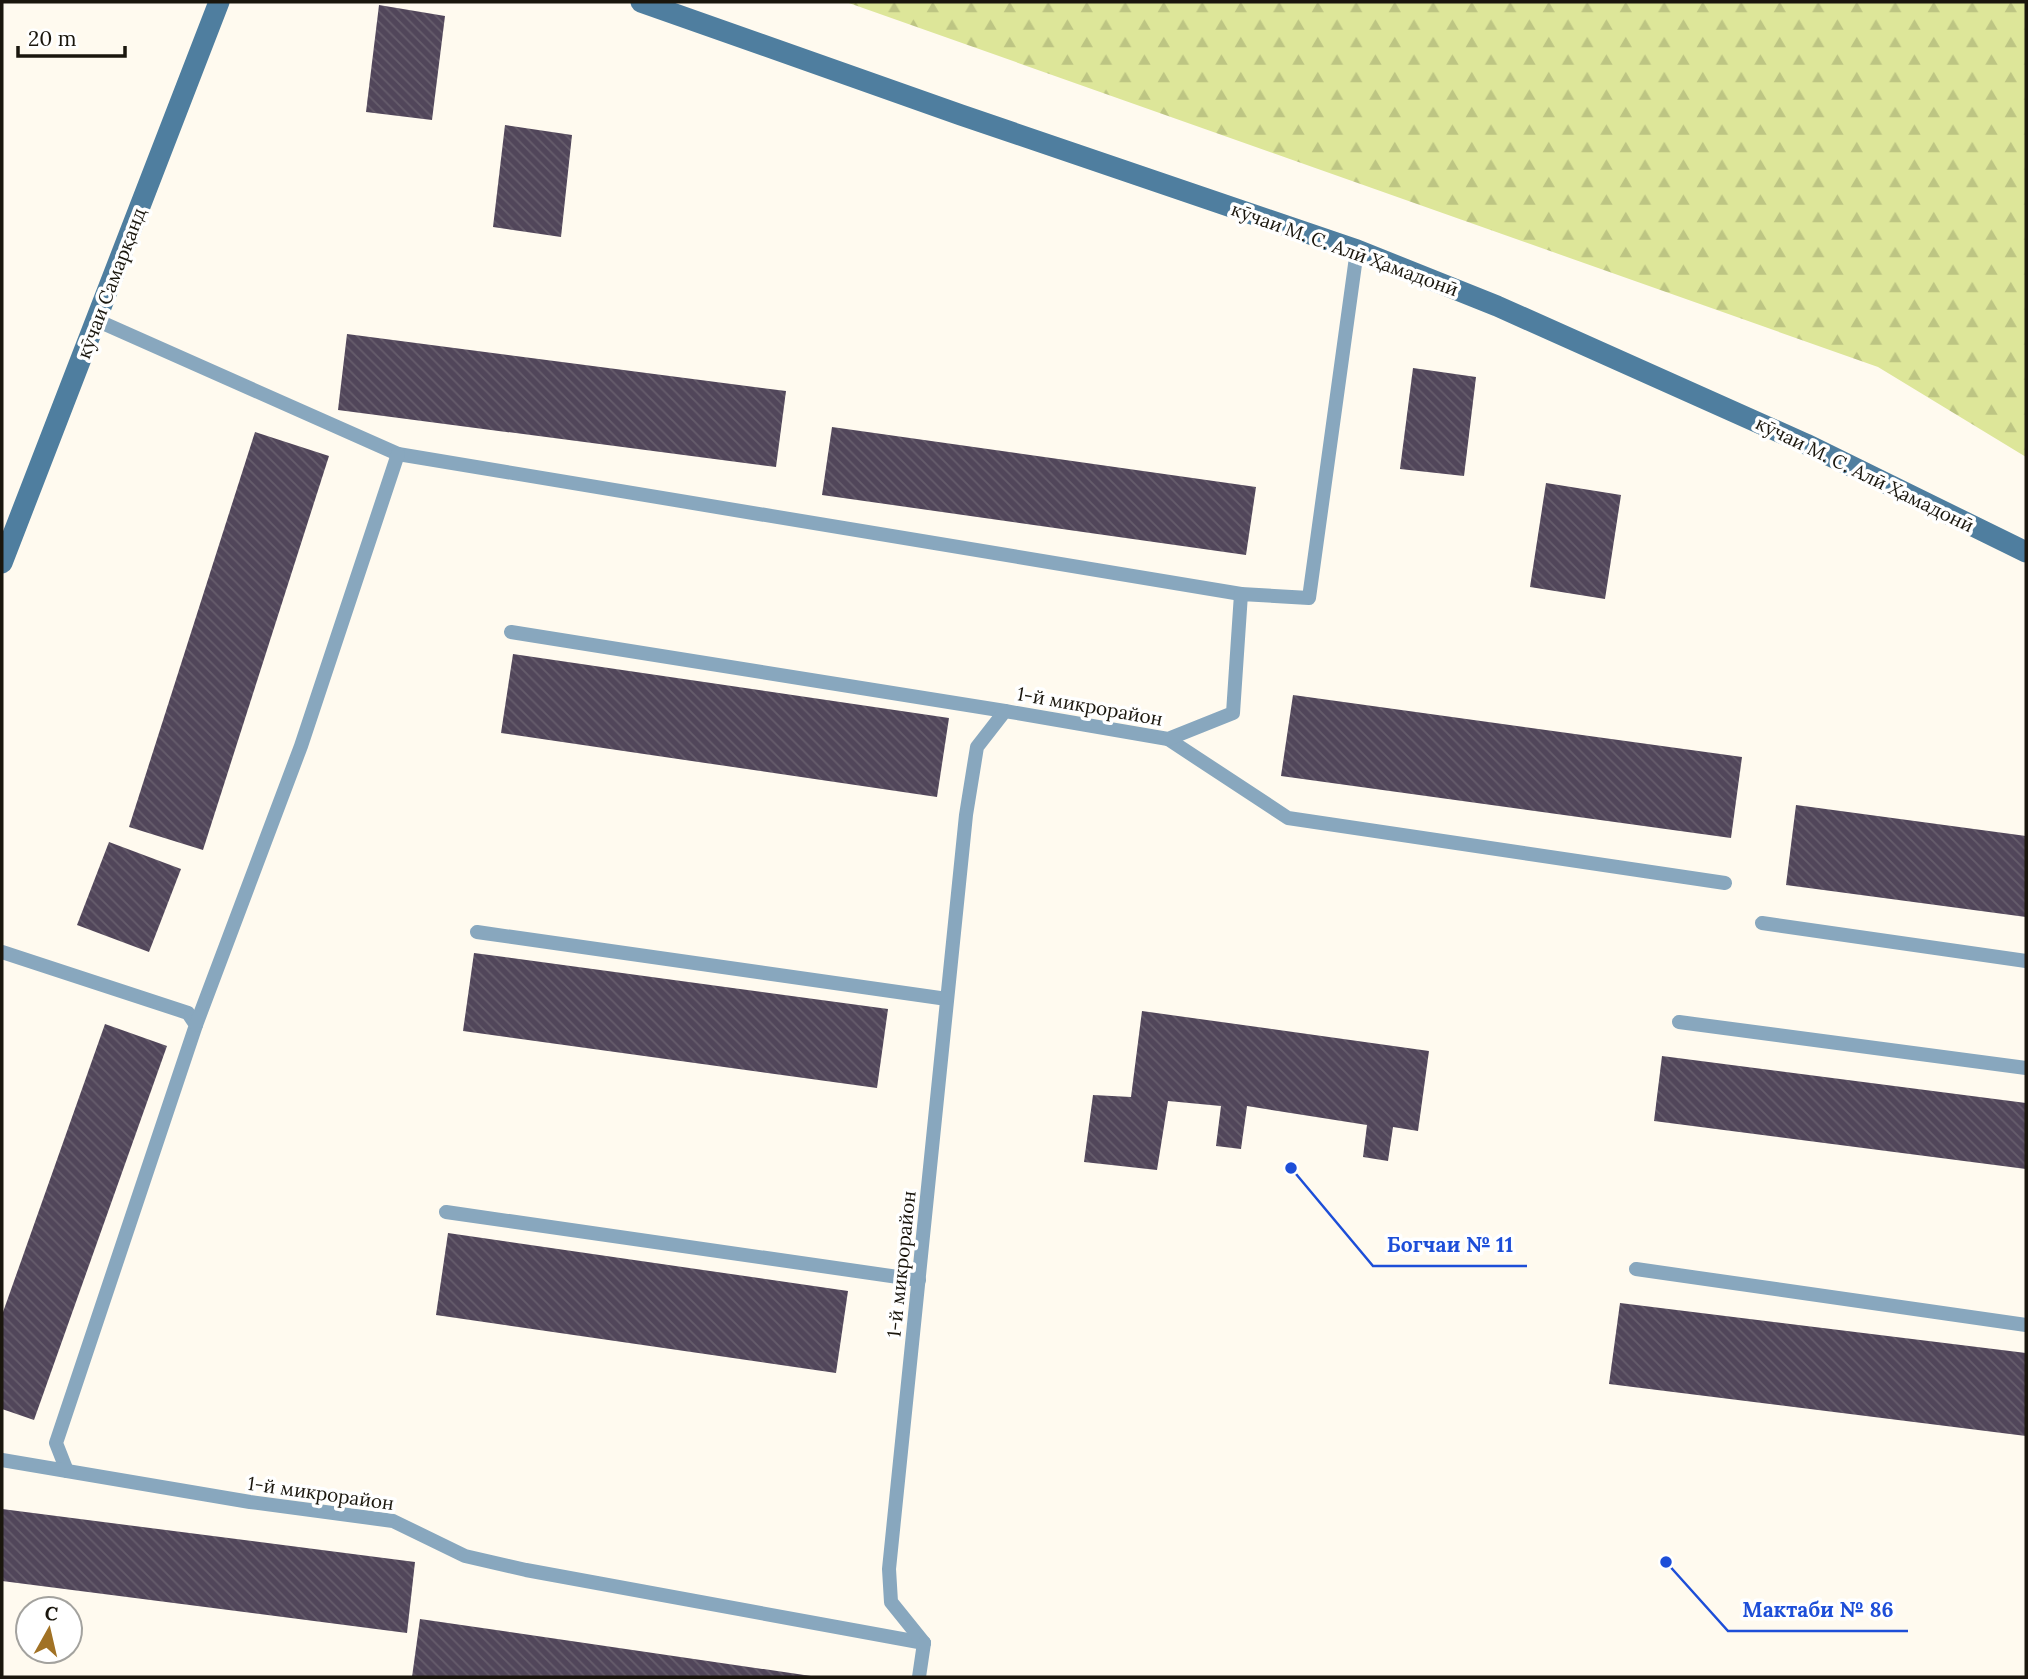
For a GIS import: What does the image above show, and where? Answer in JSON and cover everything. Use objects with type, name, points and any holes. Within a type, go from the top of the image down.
[{"type":"street","name":"кӯчаи Самарқанд","points":[[2,564],[219,2]]},
{"type":"street","name":"кӯчаи М. С. Алӣ Ҳамадонӣ","points":[[641,2],[1357,250],[1497,306],[1782,433],[2026,552]]},
{"type":"lane","points":[[96,320],[398,454],[1241,594],[1309,598],[1357,250]]},
{"type":"lane","points":[[67,1471],[56,1443],[196,1025],[301,746],[398,454]]},
{"type":"lane","name":"1-й микрорайон","points":[[924,1643],[891,1602],[889,1569],[966,815],[977,747],[1005,710],[1168,739],[1233,713],[1241,594]]},
{"type":"lane","points":[[511,632],[1005,710]]},
{"type":"lane","points":[[1168,739],[1288,818],[1725,883]]},
{"type":"lane","points":[[1762,923],[2026,961]]},
{"type":"lane","points":[[477,932],[947,999]]},
{"type":"lane","points":[[2,953],[188,1013],[196,1025]]},
{"type":"lane","points":[[1679,1022],[2026,1068]]},
{"type":"lane","points":[[446,1212],[919,1280]]},
{"type":"lane","points":[[1636,1269],[2026,1325]]},
{"type":"lane","name":"1-й микрорайон","points":[[2,1460],[250,1502],[393,1521],[465,1556],[489,1562],[924,1643]]},
{"type":"lane","points":[[919,1677],[924,1643]]},
{"type":"green space","points":[[846,2],[2026,2],[2026,457],[1878,367]]},
{"type":"building","points":[[379,5],[445,16],[432,120],[366,112]]},
{"type":"building","points":[[505,125],[572,135],[561,237],[493,227]]},
{"type":"building","points":[[347,334],[786,391],[776,467],[338,410]]},
{"type":"building","points":[[1413,368],[1476,377],[1464,476],[1400,469]]},
{"type":"building","points":[[832,427],[1256,487],[1246,555],[822,495]]},
{"type":"building","points":[[255,432],[329,456],[203,850],[129,827]]},
{"type":"building","points":[[1546,483],[1621,495],[1605,599],[1530,587]]},
{"type":"building","points":[[513,654],[949,718],[937,797],[501,733]]},
{"type":"building","points":[[1293,695],[1742,757],[1731,838],[1281,776]]},
{"type":"building","points":[[1796,805],[2026,836],[2026,917],[1786,885]]},
{"type":"building","points":[[109,842],[181,869],[149,952],[77,925]]},
{"type":"building","points":[[474,953],[888,1009],[877,1088],[463,1031]]},
{"type":"building","points":[[1142,1011],[1429,1051],[1418,1131],[1393,1127],[1388,1161],[1363,1157],[1367,1125],[1247,1106],[1241,1149],[1216,1146],[1221,1106],[1168,1101],[1157,1170],[1084,1162],[1093,1095],[1131,1097]]},
{"type":"building","points":[[105,1024],[167,1046],[34,1420],[2,1409],[2,1315]]},
{"type":"building","points":[[1662,1056],[2026,1103],[2026,1169],[1654,1121]]},
{"type":"building","points":[[448,1233],[848,1291],[836,1373],[436,1315]]},
{"type":"building","points":[[1620,1303],[2026,1353],[2026,1436],[1609,1384]]},
{"type":"building","points":[[2,1509],[415,1562],[407,1633],[2,1581]]},
{"type":"building","points":[[420,1619],[811,1676],[811,1677],[412,1677]]},
{"type":"place","name":"Богчаи № 11","points":[[1291,1168]]},
{"type":"place","name":"Мактаби № 86","points":[[1666,1562]]}]
